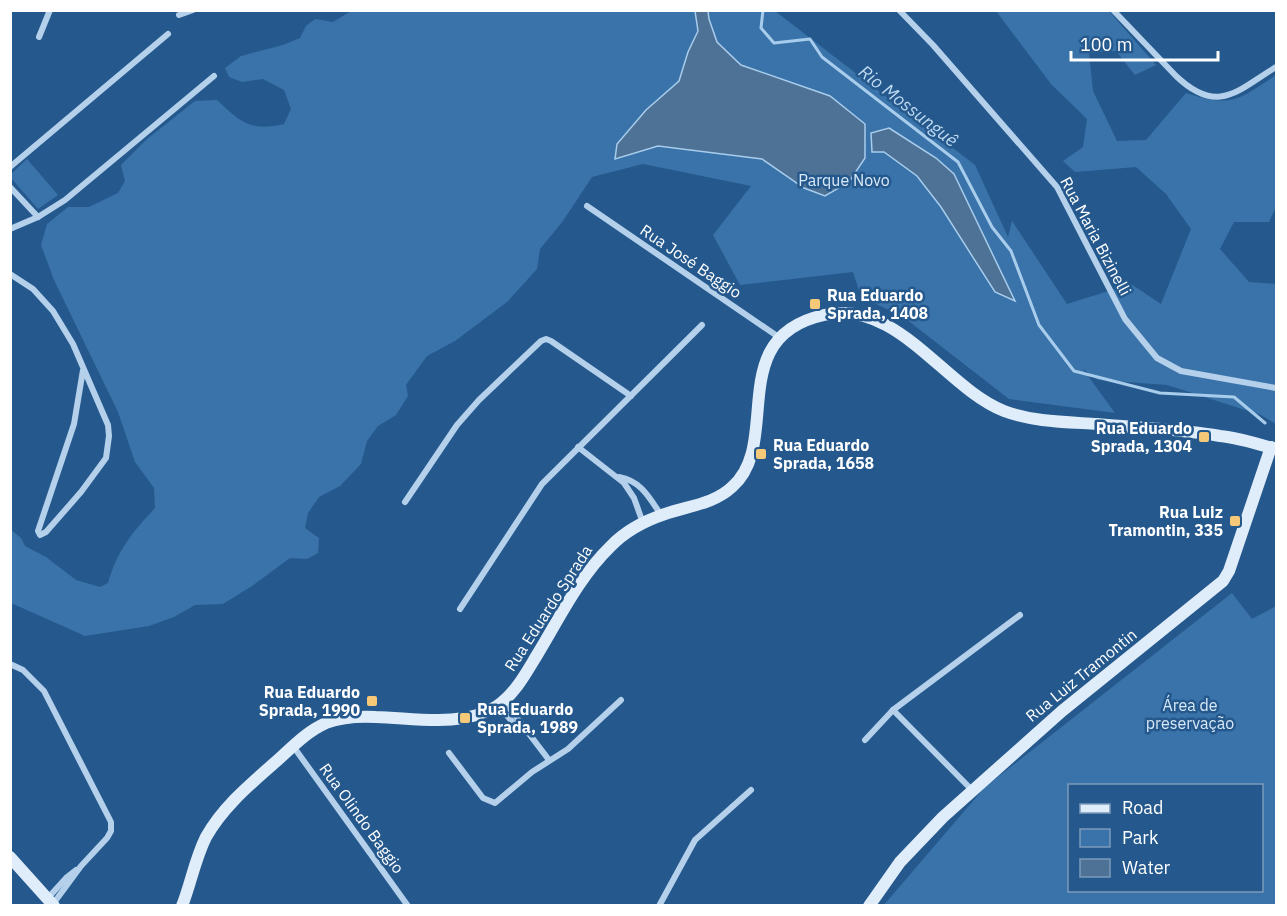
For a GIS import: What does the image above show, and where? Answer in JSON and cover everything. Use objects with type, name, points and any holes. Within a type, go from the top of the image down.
[{"type":"main road","name":"Rua Eduardo Sprada","points":[[182,906],[199,854],[213,826],[241,793],[294,746],[323,724],[346,718],[461,719],[476,716],[501,703],[525,674],[597,560],[620,538],[643,523],[717,497],[733,487],[744,473],[751,451],[764,367],[780,338],[813,318],[828,313],[853,314],[878,322],[903,336],[980,397],[1005,412],[1046,420],[1221,436],[1274,448]]},
{"type":"main road","name":"Rua Luiz Tramontin","points":[[869,906],[917,843],[972,790],[1062,711],[1223,581],[1229,571],[1274,448]]},
{"type":"main road","points":[[10,857],[51,903]]},
{"type":"street","points":[[39,37],[50,10]]},
{"type":"street","points":[[179,15],[193,10]]},
{"type":"street","name":"Rua Maria Bizinelli","points":[[899,10],[933,45],[1058,187],[1125,319],[1157,358],[1181,371],[1276,388]]},
{"type":"street","points":[[1113,10],[1185,85],[1199,92],[1211,96],[1234,94],[1276,67]]},
{"type":"street","points":[[10,167],[168,34]]},
{"type":"street","points":[[10,229],[38,218],[65,200],[214,76]]},
{"type":"street","points":[[10,187],[38,218]]},
{"type":"street","name":"Rua José Baggio","points":[[587,206],[780,338]]},
{"type":"street","points":[[10,274],[33,289],[53,311],[73,344],[105,414],[109,436],[108,450],[101,466],[46,532],[40,535],[38,531],[74,424],[83,370]]},
{"type":"street","points":[[460,609],[534,494],[578,447],[702,325]]},
{"type":"street","points":[[405,502],[457,425],[478,400],[541,341],[546,339],[551,341],[630,396]]},
{"type":"street","points":[[578,447],[619,477],[634,498],[643,523]]},
{"type":"street","points":[[619,477],[628,478],[641,486],[661,515]]},
{"type":"street","points":[[865,740],[893,710],[1020,615]]},
{"type":"street","points":[[10,664],[23,670],[44,691],[108,814],[111,831],[51,903]]},
{"type":"street","points":[[449,753],[483,798],[495,803],[532,772],[568,749],[621,700]]},
{"type":"street","points":[[501,703],[525,727],[526,732],[549,760]]},
{"type":"street","points":[[893,710],[972,790]]},
{"type":"street","name":"Rua Olindo Baggio","points":[[294,746],[408,906]]},
{"type":"street","points":[[659,906],[695,840],[751,790]]},
{"type":"green space","name":"Parque Novo","points":[[1108,10],[1156,65],[1135,75],[1116,51],[1089,53],[1093,91],[1117,141],[1146,140],[1186,93],[1214,100],[1234,99],[1243,96],[1276,75],[1276,207],[1269,222],[1234,222],[1220,249],[1249,282],[1276,284],[1276,424],[1261,415],[1167,385],[1098,380],[1083,369],[1115,413],[1009,399],[902,316],[861,297],[853,272],[740,285],[713,235],[751,186],[643,164],[592,177],[563,221],[540,249],[537,269],[507,302],[455,341],[427,356],[406,385],[408,396],[396,415],[378,426],[367,441],[361,464],[340,486],[319,497],[308,513],[305,528],[319,538],[318,553],[307,559],[290,558],[223,604],[195,605],[174,617],[149,626],[85,636],[11,603],[11,530],[21,538],[25,546],[46,557],[76,580],[100,587],[108,583],[116,560],[127,542],[155,508],[154,488],[135,462],[118,412],[54,280],[41,245],[47,224],[68,207],[89,207],[118,193],[125,181],[121,165],[147,139],[195,101],[217,100],[240,119],[254,126],[284,124],[291,109],[284,90],[263,79],[242,82],[229,77],[225,68],[241,56],[300,38],[306,26],[315,19],[333,22],[351,11],[775,11],[975,165],[1008,237],[1012,221],[1067,304],[1131,284],[1161,304],[1191,229],[1166,194],[1136,167],[1075,172],[1063,161],[1083,147],[1087,119],[1051,84],[996,11]]},
{"type":"green space","points":[[27,159],[58,195],[38,209],[11,178],[11,174]]},
{"type":"green space","name":"Área de preservação","points":[[1232,593],[1252,619],[1276,606],[1276,905],[883,906],[985,787]]},
{"type":"water","points":[[695,11],[708,11],[717,42],[741,65],[830,96],[865,124],[865,158],[849,182],[825,196],[804,188],[762,159],[658,146],[615,159],[617,144],[646,110],[679,81],[688,52],[698,31]]},
{"type":"water","points":[[889,128],[936,158],[954,174],[1015,301],[995,292],[941,207],[917,176],[884,152],[872,152],[871,133]]},
{"type":"waterway","name":"Rio Mossunguê","points":[[763,10],[761,28],[774,43],[810,39],[822,57],[958,162],[992,227],[1011,251],[1039,325],[1074,371],[1160,393],[1234,397],[1265,423]]},
{"type":"place","name":"Rua Eduardo Sprada, 1408","points":[[815,304]]},
{"type":"place","name":"Rua Eduardo Sprada, 1304","points":[[1204,437]]},
{"type":"place","name":"Rua Eduardo Sprada, 1658","points":[[761,454]]},
{"type":"place","name":"Rua Luiz Tramontin, 335","points":[[1235,521]]},
{"type":"place","name":"Rua Eduardo Sprada, 1990","points":[[372,701]]},
{"type":"place","name":"Rua Eduardo Sprada, 1989","points":[[465,718]]}]
